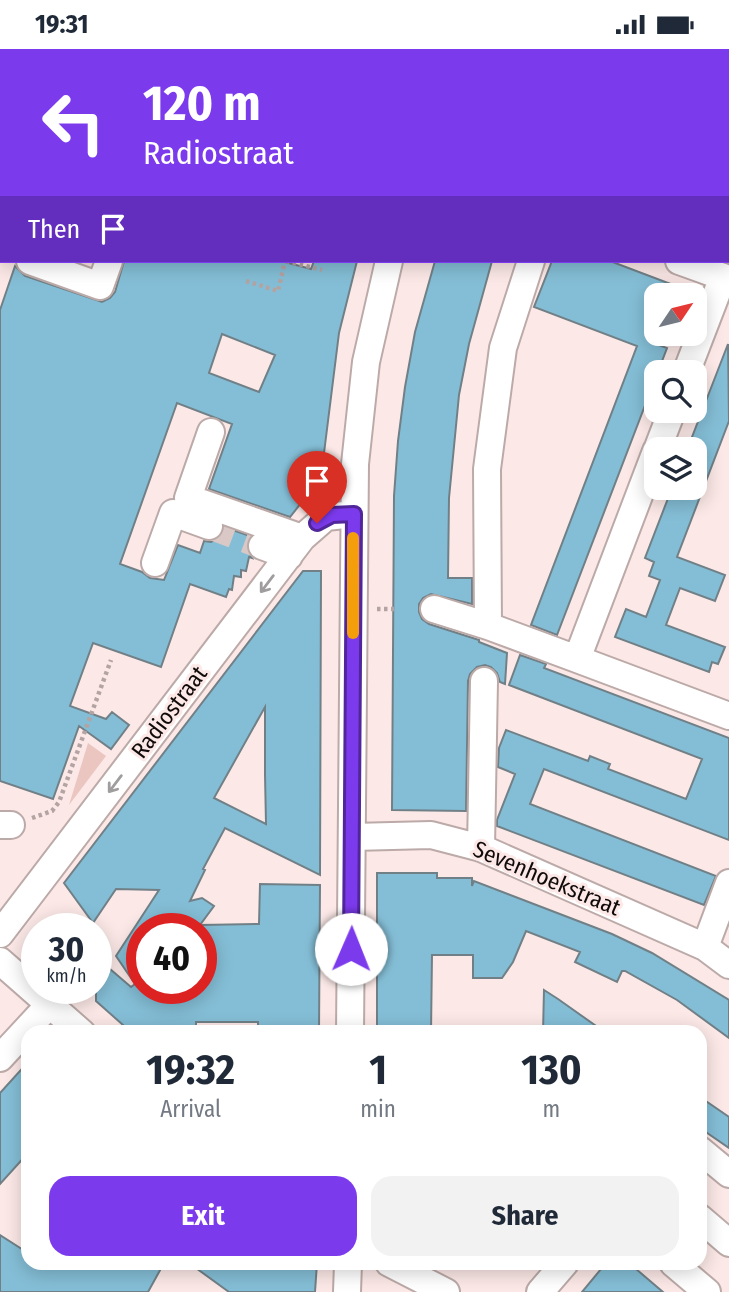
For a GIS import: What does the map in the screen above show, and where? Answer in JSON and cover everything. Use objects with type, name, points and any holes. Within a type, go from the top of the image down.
[{"type":"street","points":[[36,263],[100,286],[108,263]]},
{"type":"street","points":[[350,1025],[355,464],[370,336],[388,263]]},
{"type":"street","points":[[488,626],[487,469],[503,348],[530,263]]},
{"type":"street","points":[[685,263],[726,278],[691,360]]},
{"type":"street","points":[[211,432],[188,498],[295,547]]},
{"type":"street","points":[[577,659],[644,485]]},
{"type":"street","points":[[155,563],[173,513],[209,526]]},
{"type":"street","name":"Radiostraat","points":[[0,934],[295,547],[326,517],[354,514]]},
{"type":"street","points":[[262,546],[295,547]]},
{"type":"street","points":[[434,609],[488,626],[729,716]]},
{"type":"street","points":[[481,848],[484,681]]},
{"type":"street","name":"Sevenhoekstraat","points":[[352,837],[431,835],[481,848],[705,947],[729,965]]},
{"type":"street","points":[[705,947],[729,883]]},
{"type":"street","points":[[0,961],[21,979]]},
{"type":"street","points":[[31,1025],[50,1004],[73,1025]]},
{"type":"street","points":[[0,1058],[21,1035]]},
{"type":"street","points":[[707,1156],[729,1174]]},
{"type":"street","points":[[707,1224],[729,1243]]},
{"type":"street","points":[[347,1292],[348,1270]]},
{"type":"street","points":[[402,1270],[446,1292]]},
{"type":"street","points":[[540,1292],[559,1270]]},
{"type":"street","points":[[681,1270],[707,1292]]},
{"type":"path","points":[[246,281],[278,291],[285,263]]},
{"type":"path","points":[[295,263],[322,269]]},
{"type":"path","points":[[376,609],[394,609]]},
{"type":"path","points":[[6,825],[52,811],[59,801],[111,660]]},
{"type":"shaded area","points":[[88,743],[106,756],[69,805]]},
{"type":"building","points":[[123,263],[288,263],[311,269],[313,263],[356,263],[339,333],[323,461],[313,488],[290,517],[209,489],[232,424],[177,403],[120,564],[150,578],[164,580],[178,545],[200,553],[204,541],[211,542],[219,538],[224,527],[250,536],[246,548],[252,558],[249,557],[246,571],[241,570],[241,577],[234,576],[232,590],[229,589],[226,597],[190,584],[161,667],[93,643],[70,706],[106,719],[112,712],[129,725],[111,749],[79,726],[53,799],[0,781],[0,310],[15,266],[25,276],[102,302],[115,292]],"holes":[[[222,334],[275,355],[259,392],[209,373]]]},
{"type":"building","points":[[434,263],[491,263],[469,344],[459,395],[449,498],[448,578],[472,578],[472,604],[431,594],[419,604],[422,619],[429,624],[479,640],[507,653],[505,684],[500,682],[491,667],[485,665],[477,667],[470,674],[468,681],[466,811],[392,810],[394,496],[398,441],[415,332]]},
{"type":"building","points":[[551,263],[615,263],[668,283],[644,283],[644,347],[667,348],[662,360],[644,360],[644,408],[557,635],[531,625],[637,346],[534,307]]},
{"type":"building","points":[[728,344],[729,421],[707,479],[707,437],[692,437],[697,423],[707,423],[707,398]]},
{"type":"building","points":[[667,500],[699,500],[677,557],[725,575],[715,601],[680,588],[666,625],[725,647],[718,664],[712,662],[709,672],[615,637],[626,609],[646,617],[660,580],[649,576],[654,562],[645,558]]},
{"type":"building","points":[[303,571],[321,571],[320,875],[225,828],[203,869],[205,870],[190,901],[202,898],[214,906],[209,913],[144,913],[159,890],[116,889],[100,913],[86,913],[64,883]],"holes":[[[265,707],[266,824],[214,798]]]},
{"type":"building","points":[[520,655],[546,664],[544,668],[729,738],[729,840],[544,769],[530,804],[716,876],[704,905],[497,826],[515,774],[498,767],[499,748],[506,730],[588,761],[590,756],[610,764],[608,769],[686,799],[702,759],[509,685]]},
{"type":"building","points":[[377,873],[437,873],[437,878],[472,878],[472,886],[474,881],[612,934],[652,953],[729,1000],[729,1038],[677,1000],[625,971],[622,971],[617,982],[575,962],[580,952],[526,931],[513,962],[502,978],[473,978],[473,955],[432,955],[431,1025],[377,1025]]},
{"type":"building","points":[[260,884],[320,885],[319,1025],[196,1022],[196,1025],[123,1025],[99,1004],[112,1004],[112,971],[126,983],[126,1004],[217,1004],[217,925],[259,924]]},
{"type":"building","points":[[126,941],[126,971],[116,956]]},
{"type":"building","points":[[544,990],[595,1025],[543,1025]]},
{"type":"building","points":[[21,1070],[21,1161],[0,1184],[0,1093]]},
{"type":"building","points":[[707,1102],[729,1117],[729,1148],[707,1133]]},
{"type":"building","points":[[0,1235],[21,1248],[21,1270],[160,1270],[148,1292],[0,1292]]},
{"type":"building","points":[[199,1270],[317,1270],[315,1292],[229,1292]]},
{"type":"building","points":[[600,1270],[637,1270],[663,1292],[582,1292]]},
{"type":"tunnel","points":[[209,526],[262,546]]},
{"type":"slow traffic","points":[[353,538],[353,633]]},
{"type":"route","points":[[317,523],[332,515],[354,514],[351,949]]}]
